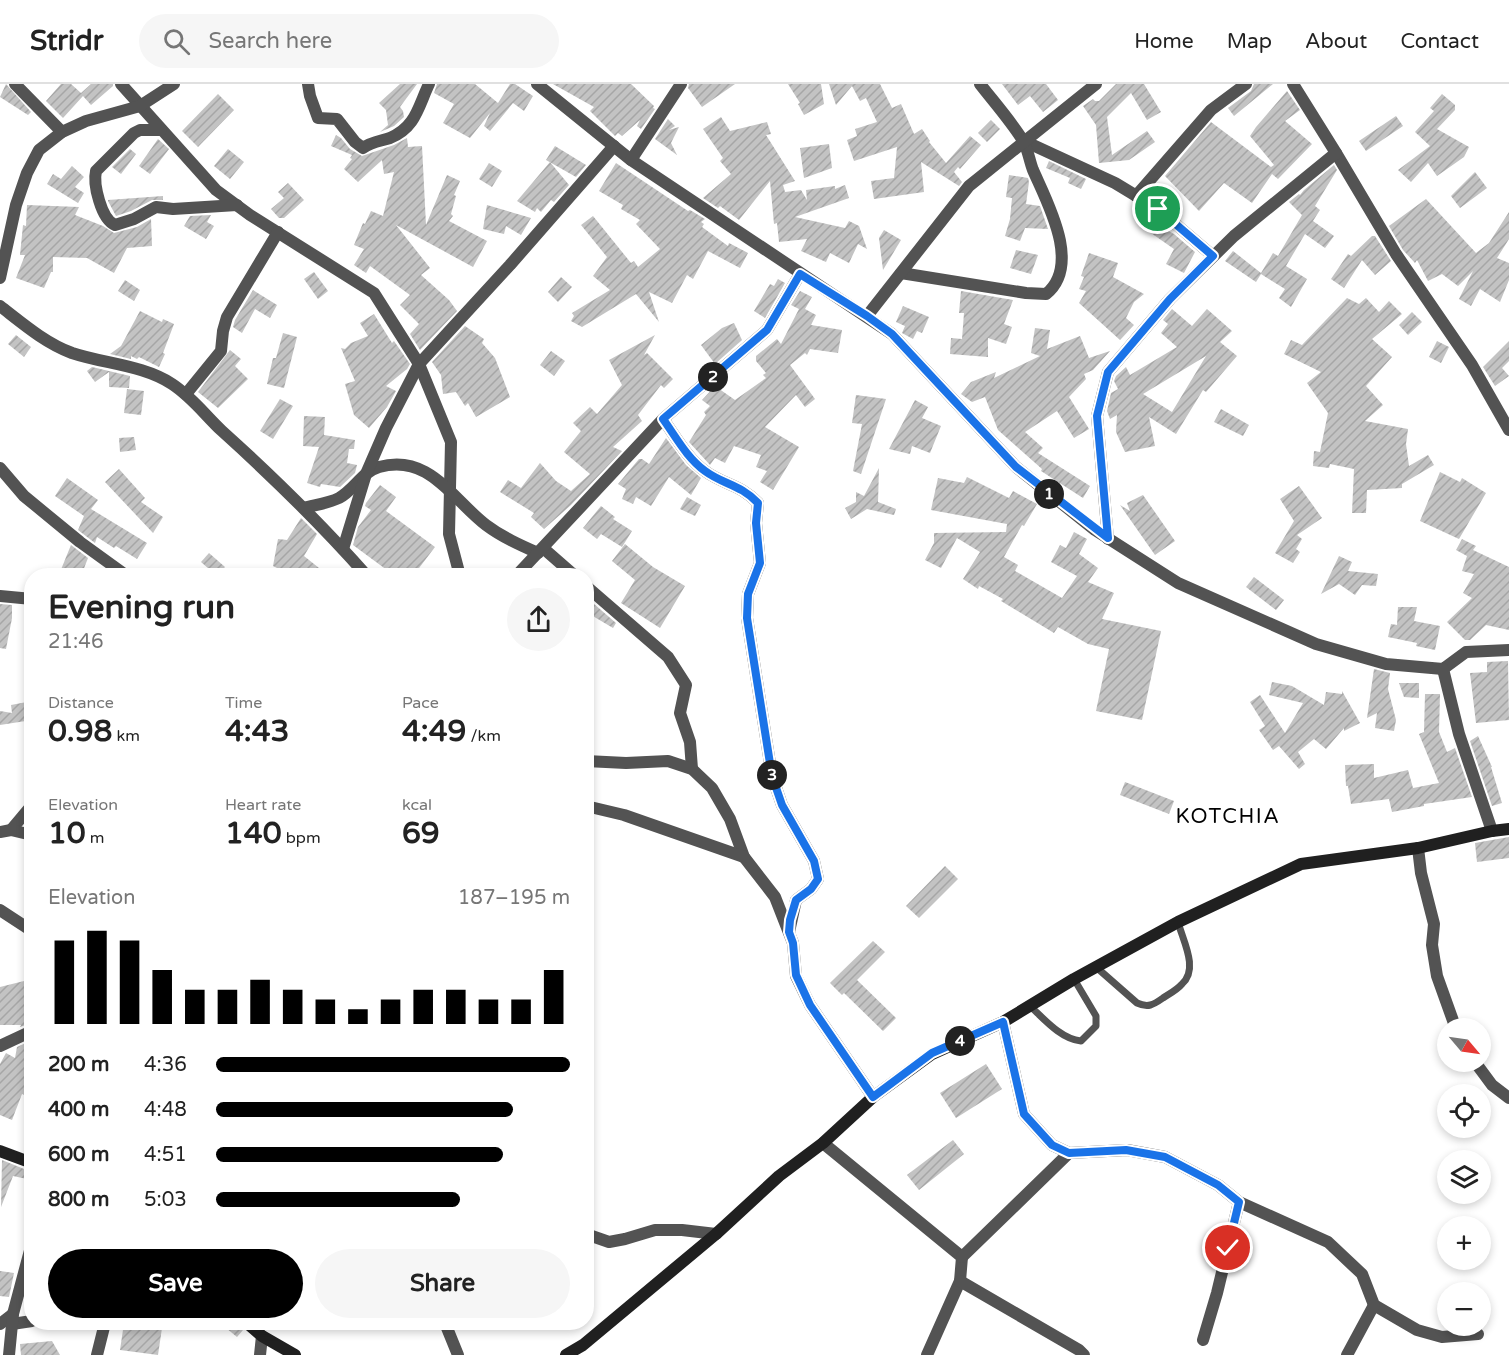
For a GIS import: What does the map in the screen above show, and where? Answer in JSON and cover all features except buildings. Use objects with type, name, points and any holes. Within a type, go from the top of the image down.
[{"type":"main road","points":[[566,1355],[583,1345],[716,1234],[779,1176],[823,1143],[873,1097],[932,1053],[1003,1022],[1074,979],[1178,922],[1301,864],[1419,848],[1509,829]]},
{"type":"main road","points":[[0,1151],[24,1160]]},
{"type":"main road","points":[[255,1330],[295,1355]]},
{"type":"street","points":[[15,84],[62,132]]},
{"type":"street","points":[[121,84],[216,190],[374,293],[419,364],[451,442],[448,534],[458,568]]},
{"type":"street","points":[[0,278],[16,205],[27,173],[39,150],[62,132],[86,121],[140,106],[174,84]]},
{"type":"street","points":[[308,84],[318,118],[337,119],[355,142],[363,148],[368,144],[400,134],[407,128],[429,84]]},
{"type":"street","points":[[537,84],[631,160],[892,334],[1016,467],[1108,538],[1178,583],[1316,644],[1386,664],[1443,669],[1466,652],[1509,650]]},
{"type":"street","points":[[631,160],[681,84]]},
{"type":"street","points":[[902,273],[1026,293],[1046,294],[1053,288],[1061,260],[1056,222],[1030,162],[1024,141],[980,84]]},
{"type":"street","points":[[867,316],[969,186],[1096,84]]},
{"type":"street","points":[[1136,196],[1211,110],[1246,84]]},
{"type":"street","points":[[1293,84],[1396,254],[1472,365],[1509,429]]},
{"type":"street","points":[[161,130],[140,130],[134,133],[96,171],[94,178],[100,205],[109,222],[115,225],[134,219],[156,207],[173,209],[237,205]]},
{"type":"street","points":[[1024,141],[1115,183],[1158,209],[1213,256]]},
{"type":"street","points":[[343,549],[366,474],[386,428],[419,364],[510,265],[614,146]]},
{"type":"street","points":[[1108,538],[1097,416],[1108,372],[1170,299],[1213,256],[1234,236],[1336,153]]},
{"type":"street","points":[[0,225],[13,220]]},
{"type":"street","points":[[186,394],[221,351],[227,317],[278,232]]},
{"type":"street","points":[[524,568],[663,419],[767,330],[800,274]]},
{"type":"street","points":[[0,306],[41,337],[72,352],[144,372],[171,383],[186,394],[304,508],[361,568]]},
{"type":"street","points":[[663,419],[688,455],[706,472],[747,492],[758,503],[756,523],[760,563],[748,594],[747,618],[772,776],[782,805],[814,861],[818,879],[811,889],[796,900],[789,932]]},
{"type":"street","points":[[304,508],[339,498],[366,474],[382,466],[397,464],[414,467],[449,489],[484,524],[498,533],[541,551],[564,568]]},
{"type":"street","points":[[0,468],[24,496],[116,568]]},
{"type":"street","points":[[594,593],[668,657],[686,685],[680,713],[690,742],[692,769]]},
{"type":"street","points":[[0,596],[24,598]]},
{"type":"street","points":[[1443,669],[1459,734],[1492,831]]},
{"type":"street","points":[[594,762],[626,764],[668,761],[692,769],[712,788],[730,819],[744,857],[775,897],[793,943],[796,975],[810,1005],[873,1097]]},
{"type":"street","points":[[594,808],[624,815],[744,857]]},
{"type":"street","points":[[6,831],[24,813]]},
{"type":"street","points":[[6,831],[24,834]]},
{"type":"street","points":[[1419,848],[1421,873],[1434,924],[1432,945],[1437,976],[1452,1018]]},
{"type":"street","points":[[0,910],[24,926]]},
{"type":"street","points":[[1003,1022],[1024,1114],[1052,1145],[1069,1153],[1126,1150],[1165,1157],[1218,1185],[1239,1202],[1328,1242],[1362,1274],[1374,1305],[1417,1330],[1437,1335]]},
{"type":"street","points":[[0,1046],[24,1035]]},
{"type":"street","points":[[1482,1072],[1492,1085],[1509,1098]]},
{"type":"street","points":[[823,1143],[962,1257]]},
{"type":"street","points":[[927,1355],[960,1281],[962,1257],[1069,1153]]},
{"type":"street","points":[[1203,1340],[1239,1202]]},
{"type":"street","points":[[594,1237],[609,1242],[656,1230],[716,1234]]},
{"type":"street","points":[[9,1355],[8,1321],[24,1269]]},
{"type":"street","points":[[960,1281],[1084,1355]]},
{"type":"street","points":[[1347,1355],[1374,1305]]},
{"type":"street","points":[[8,1321],[24,1321]]},
{"type":"street","points":[[97,1355],[103,1330]]},
{"type":"street","points":[[448,1330],[458,1355]]},
{"type":"street","points":[[260,1355],[262,1336]]},
{"type":"lane","points":[[1096,967],[1137,1003],[1145,1006],[1153,1005],[1183,984],[1190,975],[1191,965],[1178,922]]},
{"type":"lane","points":[[1030,1006],[1063,1035],[1072,1040],[1081,1041],[1096,1026],[1096,1016],[1074,979]]},
{"type":"district","name":"KOTCHIA","points":[[1228,816]]},
{"type":"route","points":[[1158,209],[1213,256],[1170,299],[1108,372],[1097,416],[1108,538],[1016,467],[892,334],[800,274],[767,330],[663,419],[688,455],[706,472],[747,492],[758,503],[756,523],[760,563],[748,594],[747,618],[772,776],[782,805],[814,861],[818,879],[811,889],[796,900],[789,932],[793,943],[796,975],[810,1005],[841,1052],[873,1097],[932,1053],[1003,1022],[1024,1114],[1052,1145],[1069,1153],[1126,1150],[1165,1157],[1218,1185],[1239,1202],[1228,1248]]}]
